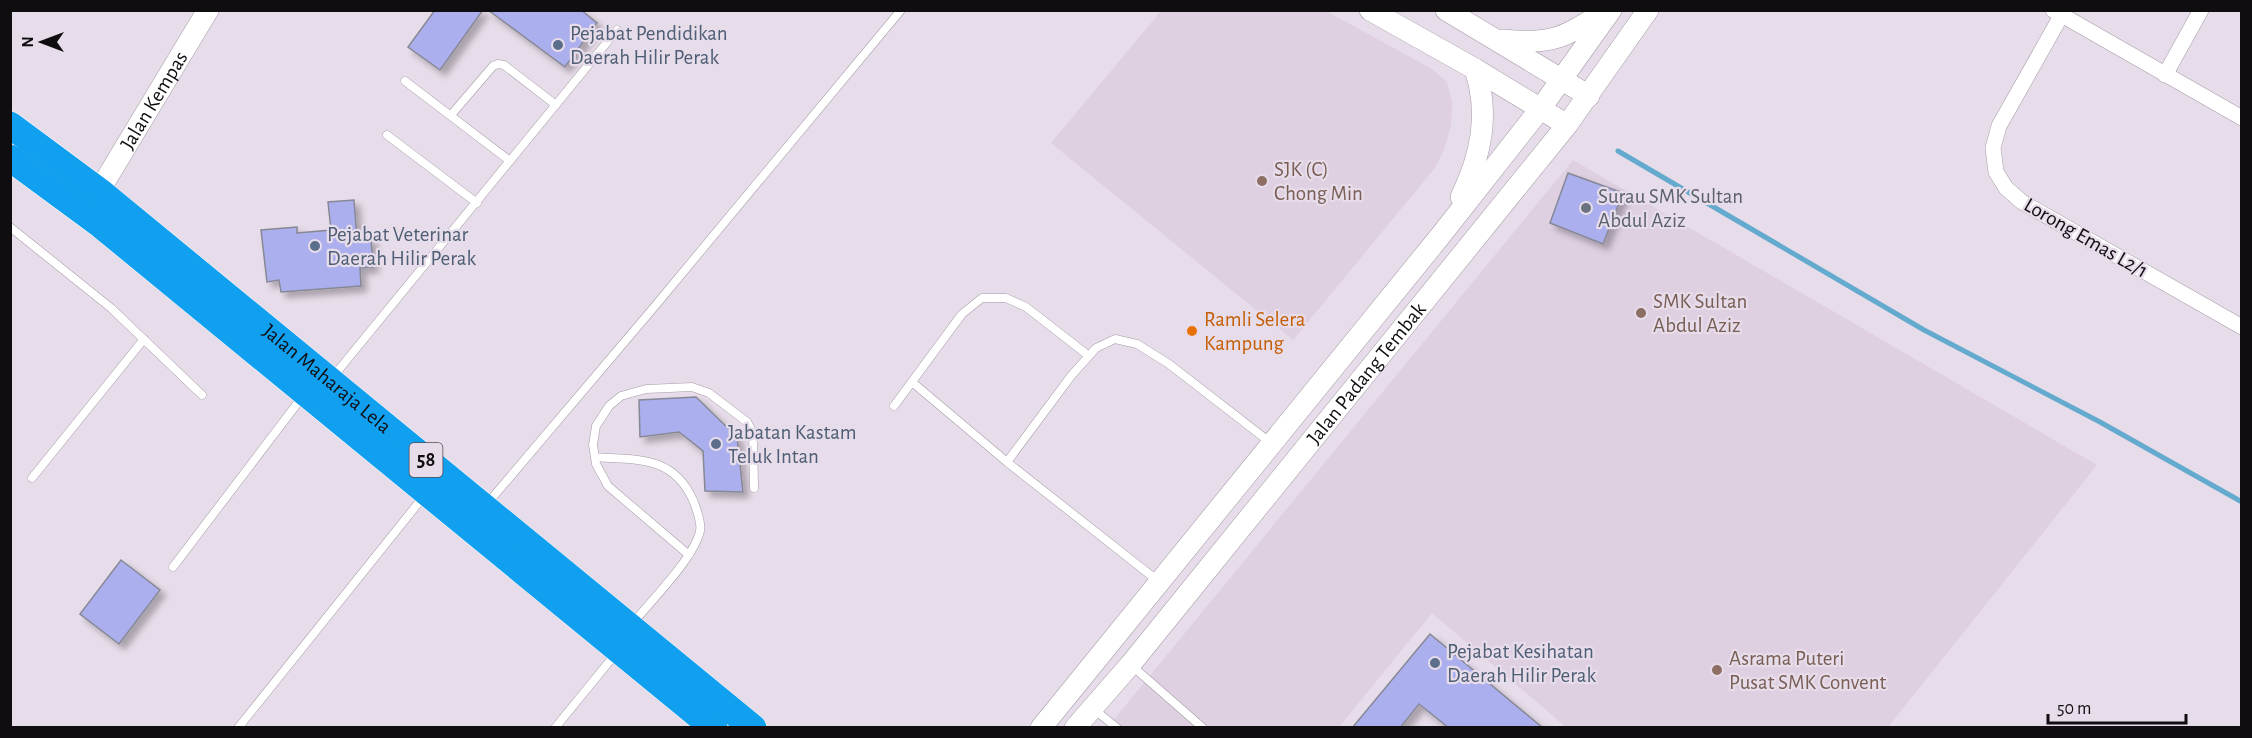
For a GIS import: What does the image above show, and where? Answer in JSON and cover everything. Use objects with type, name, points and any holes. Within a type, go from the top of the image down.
[{"type":"highway","name":"Jalan Maharaja Lela","points":[[10,126],[99,191],[317,387],[427,493],[624,639],[753,728]]},
{"type":"highway","name":"Jalan Maharaja Lela","points":[[12,163],[101,225],[317,387],[484,507],[624,639],[714,728]]},
{"type":"main road","name":"Jalan Kempas","points":[[99,191],[208,10]]},
{"type":"main road","points":[[1370,10],[1475,69],[1567,125]]},
{"type":"main road","points":[[1446,10],[1589,96]]},
{"type":"main road","points":[[1496,40],[1529,43],[1553,40],[1578,29],[1605,10]]},
{"type":"main road","name":"Jalan Padang Tembak","points":[[1041,728],[1442,235],[1541,108],[1611,10]]},
{"type":"main road","name":"Jalan Padang Tembak","points":[[1075,728],[1130,664],[1567,125],[1648,10]]},
{"type":"main road","points":[[1442,235],[1472,175],[1479,152],[1484,109],[1481,87],[1475,69]]},
{"type":"street","points":[[2165,75],[2201,10]]},
{"type":"street","points":[[2057,13],[2241,118]]},
{"type":"street","name":"Lorong Emas L2/1","points":[[2057,13],[1998,126],[1993,148],[1996,172],[2006,188],[2022,202],[2241,327]]},
{"type":"lane","points":[[484,507],[655,306],[901,10]]},
{"type":"lane","points":[[173,567],[317,387],[477,203],[617,30]]},
{"type":"lane","points":[[451,115],[493,66],[498,64],[504,65],[556,105]]},
{"type":"lane","points":[[405,81],[510,161]]},
{"type":"lane","points":[[387,135],[477,203]]},
{"type":"lane","points":[[10,227],[111,308],[202,395]]},
{"type":"lane","points":[[894,406],[962,314],[982,298],[1006,298],[1026,307],[1089,356]]},
{"type":"lane","points":[[32,477],[144,339]]},
{"type":"lane","points":[[1007,462],[1071,376],[1096,348],[1114,339],[1137,344],[1169,364],[1272,444]]},
{"type":"lane","points":[[912,382],[1007,462],[1160,582]]},
{"type":"lane","points":[[689,555],[608,486],[596,464],[592,445],[596,426],[609,406],[621,396],[646,389],[692,387],[709,393],[747,422],[753,433],[754,488]]},
{"type":"lane","points":[[555,728],[689,555],[701,530],[698,511],[691,496],[678,478],[662,464],[645,460],[595,457]]},
{"type":"lane","points":[[238,728],[427,493]]},
{"type":"lane","points":[[1130,664],[1203,728]]},
{"type":"lane","points":[[1092,707],[1117,728]]},
{"type":"shaded area","name":"SJK (C) Chong Min","points":[[1161,11],[1326,11],[1432,69],[1447,82],[1452,102],[1451,125],[1444,150],[1434,169],[1293,340],[1051,143]]},
{"type":"shaded area","name":"SMK Sultan Abdul Aziz","points":[[1573,160],[2097,465],[1888,727],[1566,727],[1432,613],[1339,727],[1107,728]]},
{"type":"building","points":[[435,10],[483,10],[440,70],[408,47]]},
{"type":"building","name":"Pejabat Pendidikan Daerah Hilir Perak","points":[[488,10],[581,10],[597,23],[565,67]]},
{"type":"building","name":"Surau SMK Sultan Abdul Aziz","points":[[1568,173],[1623,193],[1603,244],[1550,223]]},
{"type":"building","name":"Pejabat Veterinar Daerah Hilir Perak","points":[[354,200],[357,238],[371,237],[373,267],[360,268],[361,286],[281,292],[279,280],[267,282],[261,230],[297,227],[297,233],[331,230],[328,202]]},
{"type":"building","name":"Jabatan Kastam Teluk Intan","points":[[696,397],[737,437],[743,492],[705,491],[703,451],[679,432],[640,437],[639,400]]},
{"type":"building","points":[[121,560],[160,590],[119,644],[80,614]]},
{"type":"building","name":"Pejabat Kesihatan Daerah Hilir Perak","points":[[1430,634],[1543,728],[1449,728],[1419,704],[1400,728],[1352,728]]},
{"type":"waterway","points":[[1618,151],[1924,330],[2100,422],[2242,502]]},
{"type":"place","name":"Pejabat Pendidikan Daerah Hilir Perak","points":[[558,45]]},
{"type":"place","name":"SJK (C) Chong Min","points":[[1262,181]]},
{"type":"place","name":"Surau SMK Sultan Abdul Aziz","points":[[1586,208]]},
{"type":"place","name":"Pejabat Veterinar Daerah Hilir Perak","points":[[315,246]]},
{"type":"place","name":"SMK Sultan Abdul Aziz","points":[[1641,313]]},
{"type":"place","name":"Ramli Selera Kampung","points":[[1192,331]]},
{"type":"place","name":"Jabatan Kastam Teluk Intan","points":[[716,444]]},
{"type":"place","name":"Pejabat Kesihatan Daerah Hilir Perak","points":[[1435,663]]},
{"type":"place","name":"Asrama Puteri Pusat SMK Convent","points":[[1717,670]]}]
